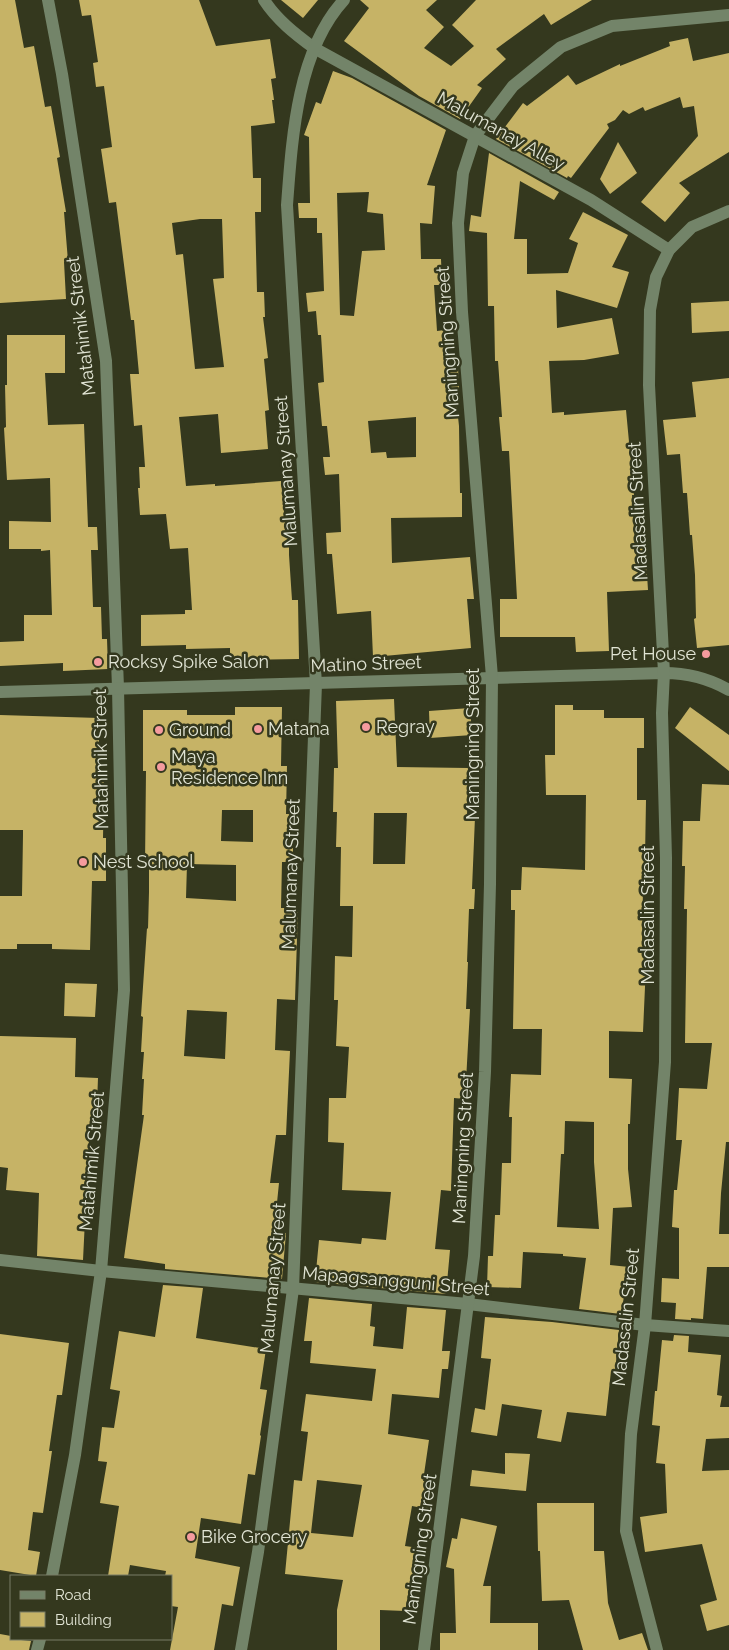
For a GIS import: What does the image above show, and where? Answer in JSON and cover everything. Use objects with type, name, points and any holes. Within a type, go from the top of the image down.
[{"type":"street","name":"Matahimik Street","points":[[48,0],[62,74],[106,361],[118,688],[124,990],[101,1271],[75,1455],[52,1575]]},
{"type":"street","points":[[264,0],[289,30],[314,48]]},
{"type":"street","name":"Malumanay Street","points":[[241,1650],[258,1552],[293,1289],[316,684],[287,205],[291,147],[302,92],[314,48],[333,12],[344,0]]},
{"type":"street","name":"Maningning Street","points":[[424,1650],[474,1256],[485,1072],[490,884],[492,677],[462,312],[458,223],[463,173],[475,136],[513,86],[561,47],[612,26],[729,15]]},
{"type":"street","name":"Malumanay Alley","points":[[314,48],[591,200],[668,250]]},
{"type":"street","name":"Madasalin Street","points":[[657,1650],[626,1531],[631,1434],[645,1325],[666,1062],[666,858],[662,712],[664,673],[649,385],[650,310],[656,277],[668,250],[692,227],[729,211]]},
{"type":"street","name":"Matino Street","points":[[0,692],[664,673],[683,673],[704,678],[729,690]]},
{"type":"street","name":"Mapagsangguni Street","points":[[0,1260],[468,1304],[645,1325],[729,1331]]},
{"type":"building","points":[[0,0],[15,0],[24,48],[34,46],[45,107],[51,106],[60,157],[57,158],[66,212],[64,212],[68,261],[64,262],[66,299],[0,303]]},
{"type":"building","points":[[79,0],[199,0],[216,46],[270,39],[276,78],[271,79],[275,123],[251,126],[253,178],[261,178],[261,212],[255,212],[257,292],[264,292],[265,317],[263,317],[268,358],[264,359],[269,410],[265,411],[268,449],[221,453],[218,414],[179,417],[186,486],[215,484],[215,486],[281,481],[284,512],[289,512],[292,600],[298,600],[299,659],[230,660],[230,648],[186,649],[186,645],[141,646],[141,615],[185,614],[185,610],[192,610],[188,548],[170,549],[166,514],[140,515],[139,467],[145,467],[142,425],[134,426],[130,374],[139,374],[134,320],[131,320],[116,202],[109,203],[101,149],[112,147],[104,86],[96,87],[93,63],[98,62],[91,15],[82,16]],"holes":[[[200,219],[222,219],[224,278],[213,279],[224,367],[195,369],[183,254],[176,255],[172,223]]]},
{"type":"building","points":[[281,0],[318,0],[303,18]]},
{"type":"building","points":[[360,0],[437,0],[426,10],[444,27],[424,48],[451,66],[474,46],[452,25],[476,0],[592,0],[551,25],[544,14],[496,49],[506,59],[477,85],[482,88],[460,119],[419,96],[344,41],[369,8]]},
{"type":"building","points":[[688,38],[693,61],[729,53],[729,152],[679,183],[690,193],[665,222],[641,202],[698,136],[694,106],[683,108],[680,97],[645,111],[643,107],[629,114],[623,110],[615,120],[607,124],[609,128],[571,178],[568,176],[567,178],[496,139],[523,103],[527,106],[568,75],[576,85],[620,64],[620,66],[670,46],[669,42]]},
{"type":"building","points":[[333,71],[352,78],[446,130],[427,185],[435,186],[432,224],[420,223],[421,259],[441,259],[442,285],[434,285],[437,331],[445,330],[448,369],[458,368],[459,388],[455,389],[459,426],[462,517],[391,518],[392,563],[470,557],[474,599],[467,599],[471,648],[373,657],[371,611],[337,614],[332,554],[327,554],[326,533],[341,532],[339,474],[325,475],[323,457],[330,457],[327,426],[322,426],[318,383],[324,382],[321,335],[318,335],[316,311],[308,312],[306,293],[324,291],[322,233],[317,233],[317,218],[299,218],[298,203],[310,203],[309,137],[304,135],[316,102],[321,104]],"holes":[[[369,192],[367,212],[383,214],[385,250],[362,251],[354,316],[340,315],[337,193]],[[416,417],[416,457],[387,458],[386,452],[371,453],[368,421]]]},
{"type":"building","points":[[618,142],[637,173],[610,194],[600,179]]},
{"type":"building","points":[[489,153],[559,192],[554,200],[520,181],[514,239],[527,239],[527,274],[568,273],[578,243],[569,239],[583,212],[628,235],[612,267],[629,272],[617,308],[556,290],[557,328],[612,318],[619,354],[584,360],[549,361],[552,413],[564,412],[564,415],[626,410],[634,495],[632,495],[635,545],[645,544],[648,590],[607,592],[609,651],[576,652],[575,637],[500,637],[500,599],[517,599],[509,451],[502,451],[499,417],[502,417],[498,361],[495,361],[494,306],[488,306],[487,233],[469,231],[471,215],[481,217]]},
{"type":"building","points":[[729,301],[729,331],[692,333],[691,303]]},
{"type":"building","points":[[7,335],[65,335],[65,373],[45,373],[48,425],[84,424],[88,527],[97,527],[98,550],[91,550],[93,607],[101,607],[102,639],[107,639],[108,669],[63,671],[63,663],[0,666],[0,642],[24,641],[24,615],[52,615],[50,550],[9,549],[9,521],[51,522],[50,478],[7,480],[4,428],[6,427]]},
{"type":"building","points":[[729,378],[729,645],[697,648],[694,619],[696,618],[695,575],[687,493],[683,493],[680,454],[667,455],[663,420],[696,417],[692,382]]},
{"type":"building","points":[[394,699],[397,767],[468,768],[467,817],[475,817],[472,889],[475,889],[474,909],[469,909],[466,1009],[470,1009],[465,1099],[454,1098],[451,1191],[441,1190],[435,1249],[450,1250],[446,1294],[315,1282],[319,1240],[361,1244],[362,1238],[386,1240],[391,1192],[342,1190],[344,1143],[328,1142],[329,1098],[346,1098],[349,1047],[336,1046],[338,1000],[334,1000],[335,956],[352,957],[353,906],[340,906],[341,847],[336,847],[337,812],[333,812],[334,768],[338,768],[336,701]],"holes":[[[374,813],[407,813],[405,864],[373,864]]]},
{"type":"building","points":[[555,705],[573,705],[573,710],[604,710],[604,718],[644,718],[644,748],[637,748],[637,800],[646,800],[645,857],[650,857],[649,889],[643,889],[642,942],[647,942],[643,1032],[609,1031],[609,1078],[632,1079],[630,1124],[628,1124],[628,1169],[632,1207],[613,1208],[610,1265],[629,1267],[621,1314],[579,1309],[586,1258],[563,1256],[563,1254],[523,1252],[521,1288],[487,1287],[488,1256],[493,1256],[495,1215],[500,1215],[502,1163],[511,1163],[512,1117],[509,1117],[511,1074],[541,1075],[542,1029],[513,1029],[515,910],[511,910],[511,890],[521,890],[522,867],[585,870],[586,795],[546,795],[545,755],[555,755]],"holes":[[[565,1121],[594,1122],[594,1162],[599,1229],[557,1227],[561,1154],[564,1154]]]},
{"type":"building","points":[[235,707],[282,707],[281,766],[287,766],[286,814],[293,814],[293,862],[282,862],[281,908],[298,908],[295,1000],[277,999],[275,1050],[290,1051],[286,1135],[276,1135],[270,1183],[279,1183],[274,1232],[286,1233],[282,1279],[165,1269],[165,1264],[124,1258],[144,1115],[142,1115],[144,1052],[141,1052],[143,1017],[141,1016],[148,929],[149,865],[145,865],[146,771],[143,771],[143,710],[187,710],[187,715],[235,715]],"holes":[[[222,810],[253,810],[253,842],[221,841]],[[187,864],[236,865],[236,901],[186,898]],[[187,1010],[227,1012],[225,1059],[184,1056]]]},
{"type":"building","points":[[690,707],[729,735],[729,771],[675,728]]},
{"type":"building","points":[[470,708],[472,735],[430,738],[429,711]]},
{"type":"building","points":[[0,715],[99,718],[99,781],[104,781],[103,838],[106,838],[106,881],[92,881],[90,950],[52,949],[52,944],[17,944],[17,949],[0,949],[0,896],[22,896],[23,830],[0,830]]},
{"type":"building","points":[[702,784],[729,785],[729,1142],[726,1142],[719,1234],[729,1234],[729,1267],[707,1267],[703,1319],[691,1318],[691,1320],[675,1319],[676,1303],[661,1302],[662,1278],[679,1279],[679,1228],[672,1227],[674,1190],[677,1190],[682,1140],[676,1140],[679,1088],[707,1089],[712,1043],[685,1043],[687,909],[684,909],[685,866],[682,866],[683,821],[700,821]]},
{"type":"building","points":[[65,983],[97,984],[95,1017],[64,1016]]},
{"type":"building","points":[[0,1036],[76,1038],[75,1077],[98,1078],[93,1139],[89,1139],[83,1260],[37,1256],[39,1193],[6,1190],[8,1168],[0,1167]]},
{"type":"building","points":[[163,1285],[203,1288],[196,1338],[266,1349],[260,1389],[267,1390],[261,1436],[255,1475],[248,1474],[241,1524],[201,1518],[195,1558],[240,1567],[233,1606],[222,1604],[214,1650],[170,1650],[178,1607],[172,1606],[172,1575],[165,1575],[166,1571],[130,1565],[128,1575],[108,1575],[119,1506],[100,1503],[107,1462],[98,1461],[102,1427],[114,1428],[120,1391],[110,1389],[119,1331],[155,1337]]},
{"type":"building","points":[[309,1298],[372,1304],[370,1326],[375,1327],[373,1346],[403,1349],[407,1307],[446,1310],[442,1351],[450,1351],[448,1369],[442,1369],[439,1398],[392,1394],[388,1434],[429,1440],[423,1481],[432,1482],[428,1509],[412,1506],[405,1546],[419,1548],[405,1611],[380,1610],[380,1650],[337,1650],[337,1610],[343,1580],[285,1574],[294,1480],[302,1481],[308,1432],[301,1431],[306,1394],[372,1401],[376,1369],[310,1363],[312,1341],[304,1341]],"holes":[[[317,1480],[362,1485],[353,1537],[311,1533]]]},
{"type":"building","points":[[485,1317],[619,1330],[615,1372],[611,1371],[606,1416],[567,1412],[561,1442],[537,1438],[542,1410],[502,1404],[497,1436],[471,1432],[475,1408],[485,1410],[491,1359],[481,1358]]},
{"type":"building","points":[[0,1334],[69,1343],[62,1395],[57,1395],[49,1451],[52,1451],[43,1513],[33,1512],[28,1550],[40,1552],[36,1575],[0,1570]]},
{"type":"building","points":[[674,1335],[689,1336],[688,1352],[721,1355],[717,1395],[722,1396],[720,1407],[729,1407],[729,1438],[706,1439],[702,1471],[729,1470],[729,1625],[707,1631],[700,1605],[717,1600],[702,1544],[645,1552],[640,1517],[667,1513],[665,1464],[656,1463],[660,1426],[652,1425],[662,1340],[673,1341]]},
{"type":"building","points":[[505,1453],[530,1454],[526,1491],[470,1486],[472,1470],[505,1474]]},
{"type":"building","points":[[537,1503],[594,1503],[594,1551],[604,1551],[608,1603],[619,1640],[642,1633],[648,1650],[583,1650],[569,1600],[542,1601]]},
{"type":"building","points":[[461,1518],[497,1526],[483,1586],[491,1586],[490,1623],[538,1623],[538,1650],[440,1650],[440,1633],[456,1633],[454,1569],[446,1567],[452,1538],[457,1539]]},
{"type":"building","points":[[0,1634],[10,1636],[10,1640],[31,1641],[29,1650],[0,1650]]},
{"type":"place","name":"Pet House","points":[[706,654]]},
{"type":"place","name":"Rocksy Spike Salon","points":[[98,662]]},
{"type":"place","name":"Regray","points":[[366,727]]},
{"type":"place","name":"Matana","points":[[258,729]]},
{"type":"place","name":"Ground","points":[[159,730]]},
{"type":"place","name":"Maya Residence Inn","points":[[161,767]]},
{"type":"place","name":"Nest School","points":[[83,862]]},
{"type":"place","name":"Bike Grocery","points":[[191,1537]]}]
